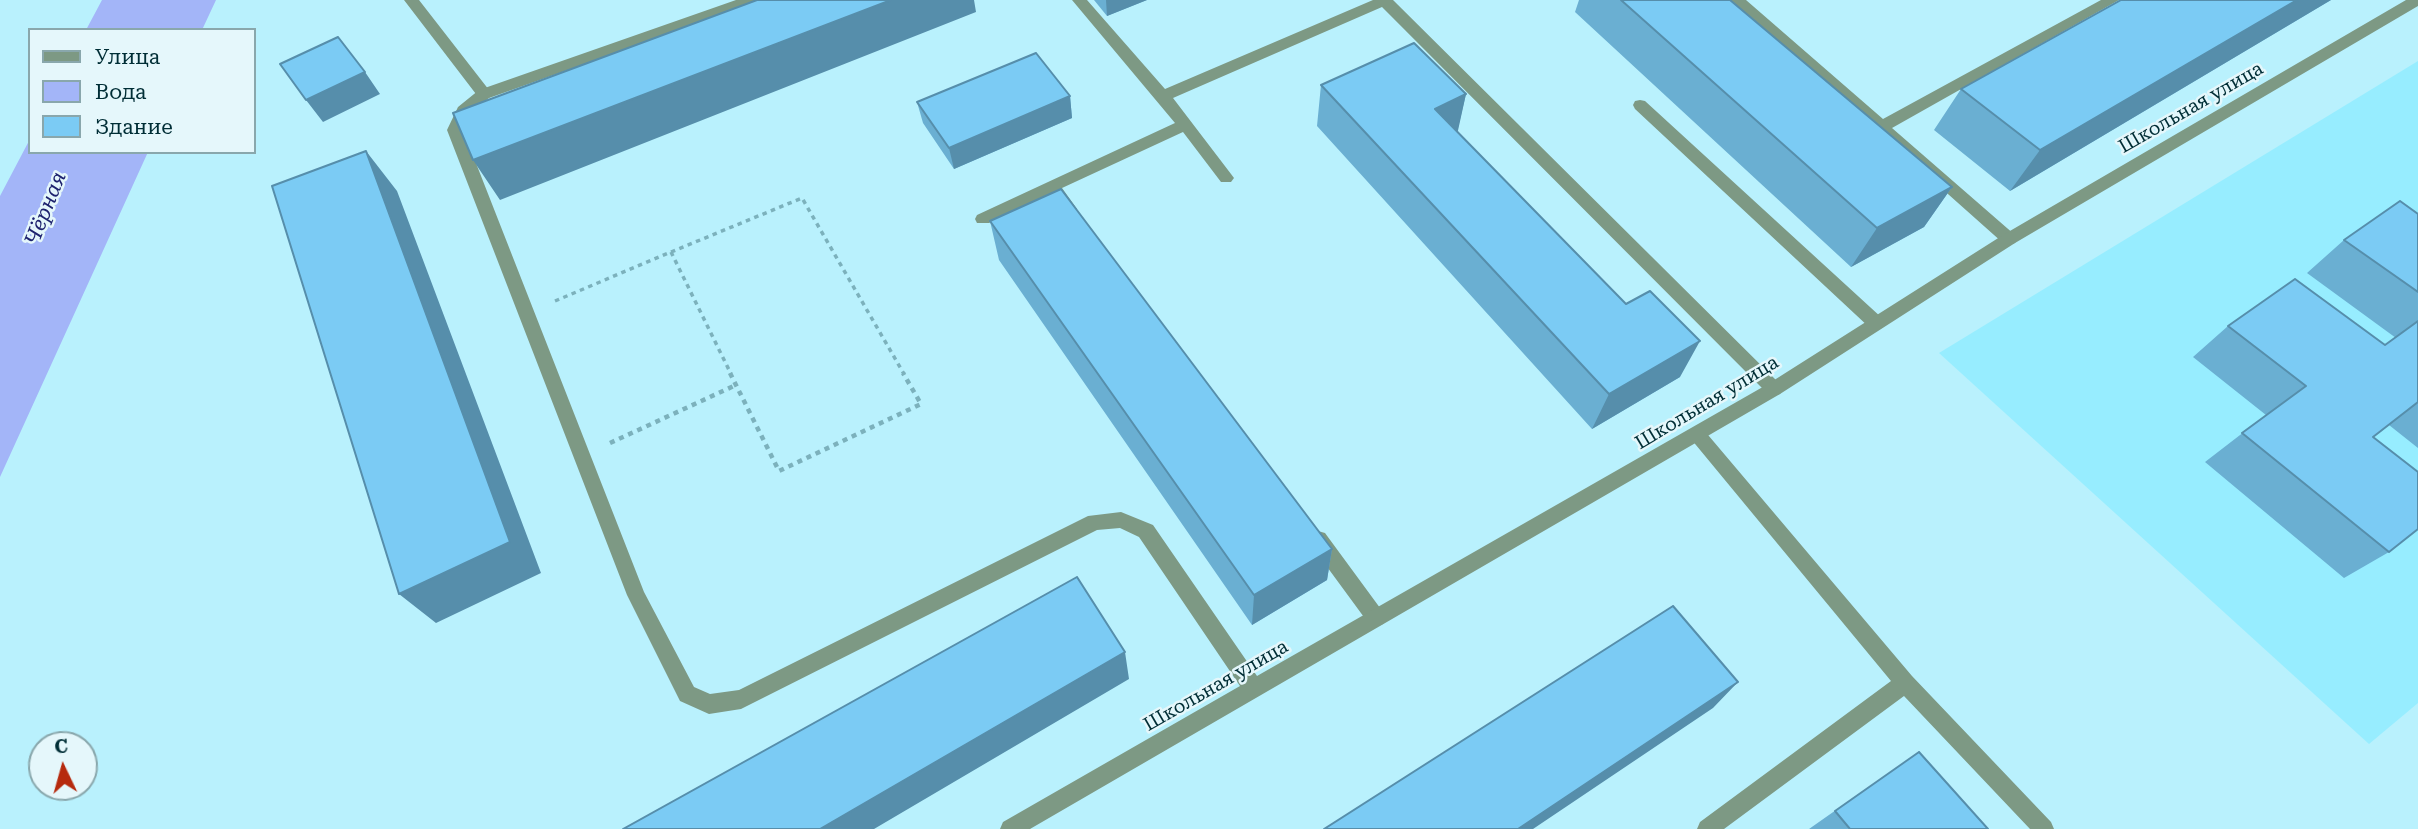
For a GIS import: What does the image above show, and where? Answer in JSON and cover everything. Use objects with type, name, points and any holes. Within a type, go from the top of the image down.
[{"type":"street","points":[[411,0],[484,94]]},
{"type":"street","points":[[751,0],[484,94],[463,111],[455,130],[642,608],[687,694],[709,704],[741,699],[1095,522],[1121,520],[1146,531],[1253,688]]},
{"type":"street","points":[[1079,0],[1163,96],[1226,178]]},
{"type":"street","points":[[1163,96],[1385,0],[1774,389]]},
{"type":"street","points":[[1737,0],[2009,239]]},
{"type":"street","points":[[1881,127],[2112,0]]},
{"type":"street","name":"Школьная улица","points":[[1010,829],[1774,389],[2009,239],[2417,0]]},
{"type":"street","points":[[1640,105],[1876,323]]},
{"type":"street","points":[[983,219],[1185,125]]},
{"type":"street","points":[[1052,186],[1077,219]]},
{"type":"street","points":[[1697,434],[1905,682],[2044,829]]},
{"type":"street","points":[[1306,523],[1376,618]]},
{"type":"street","points":[[1707,829],[1905,682]]},
{"type":"path","points":[[526,313],[671,252],[802,198],[921,404],[779,471],[671,252]]},
{"type":"path","points":[[582,456],[736,385]]},
{"type":"shaded area","points":[[2418,61],[2418,703],[2369,744],[1939,353]]},
{"type":"water","points":[[102,0],[216,0],[203,28],[87,28]]},
{"type":"water","name":"Чёрная","points":[[28,143],[28,154],[147,154],[0,477],[0,196]]},
{"type":"building","points":[[757,0],[891,0],[473,160],[453,113]]},
{"type":"building","points":[[1621,0],[1730,0],[1952,187],[1877,228]]},
{"type":"building","points":[[2121,0],[2297,0],[2040,150],[1961,89]]},
{"type":"building","points":[[338,37],[365,72],[306,100],[280,64]]},
{"type":"building","points":[[1414,43],[1466,94],[1435,109],[1626,304],[1650,291],[1700,341],[1609,394],[1321,85]]},
{"type":"building","points":[[1036,53],[1070,96],[949,148],[917,102]]},
{"type":"building","points":[[366,151],[510,542],[399,594],[272,186]]},
{"type":"building","points":[[1061,189],[1332,549],[1254,595],[990,221]]},
{"type":"building","points":[[2400,201],[2418,214],[2418,292],[2344,240]]},
{"type":"building","points":[[2295,279],[2385,345],[2418,321],[2418,402],[2373,437],[2418,472],[2418,529],[2389,552],[2242,433],[2306,386],[2228,326]]},
{"type":"building","points":[[1077,577],[1125,652],[820,829],[623,829]]},
{"type":"building","points":[[1673,606],[1738,682],[1518,829],[1324,829]]},
{"type":"building","points":[[1919,752],[1988,829],[1850,829],[1835,811]]}]
